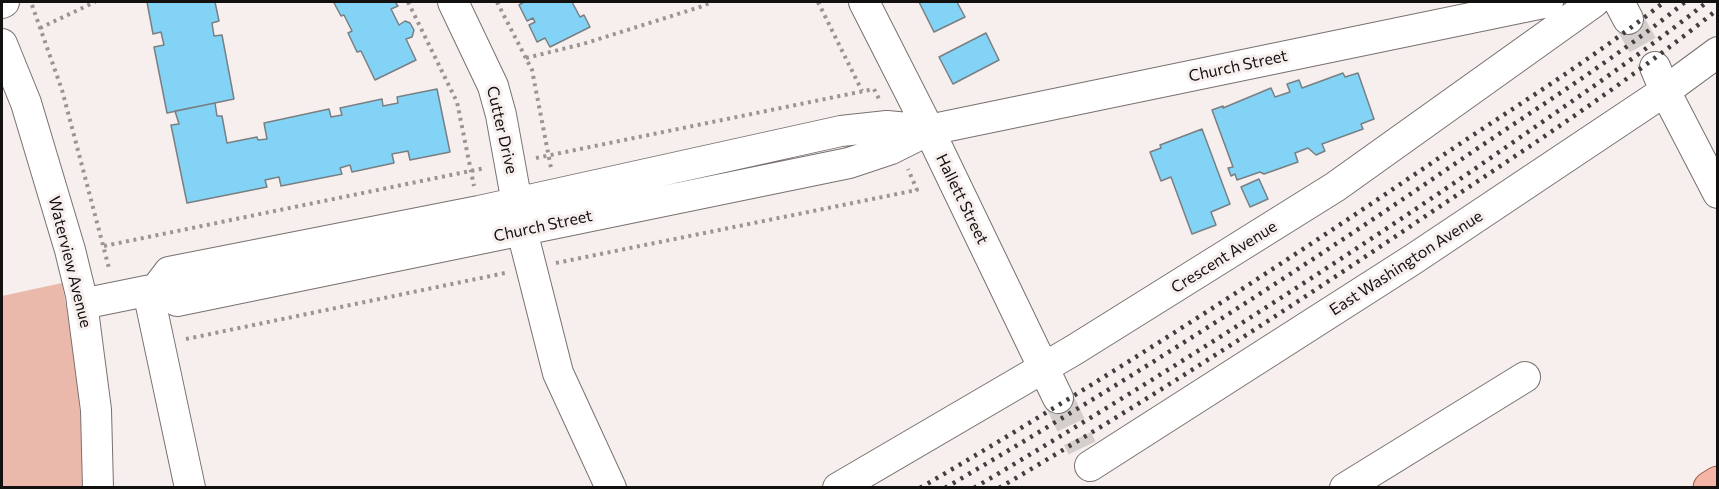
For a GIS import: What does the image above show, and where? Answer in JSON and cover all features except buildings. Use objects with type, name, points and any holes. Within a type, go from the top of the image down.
[{"type":"main road","points":[[1710,488],[1718,483]]},
{"type":"street","name":"Cutter Drive","points":[[453,2],[493,86],[501,115],[520,217],[558,373],[611,488]]},
{"type":"street","name":"Hallett Street","points":[[864,2],[929,130],[1058,398]]},
{"type":"street","name":"Church Street","points":[[152,290],[177,301],[482,225],[560,208],[841,131],[886,126],[929,130],[1548,2]]},
{"type":"street","name":"Crescent Avenue","points":[[838,488],[1043,369],[1335,187],[1594,2]]},
{"type":"street","name":"Waterview Avenue","points":[[2,44],[26,103],[42,152],[70,250],[82,304],[96,410],[98,488]]},
{"type":"street","name":"East Washington Avenue","points":[[1090,467],[1412,260],[1660,79],[1718,52]]},
{"type":"street","points":[[1660,79],[1718,193]]},
{"type":"street","points":[[82,304],[152,290],[190,488]]},
{"type":"street","points":[[1345,488],[1525,377]]},
{"type":"path","points":[[30,2],[62,90],[109,268]]},
{"type":"path","points":[[40,28],[95,2]]},
{"type":"path","points":[[408,2],[457,102],[492,276]]},
{"type":"path","points":[[497,2],[532,70],[571,260]]},
{"type":"path","points":[[526,58],[605,37],[712,2]]},
{"type":"path","points":[[818,2],[862,91]]},
{"type":"shaded area","points":[[62,283],[78,385],[84,487],[2,487],[2,296]]},
{"type":"tunnel","points":[[1628,19],[1655,67]]},
{"type":"tunnel","points":[[1058,398],[1082,448]]},
{"type":"railway","points":[[920,488],[1115,370],[1243,288],[1579,64],[1664,2]]},
{"type":"railway","points":[[945,488],[1141,370],[1333,246],[1602,64],[1685,2]]},
{"type":"railway","points":[[974,488],[1102,411],[1355,250],[1594,86],[1707,2]]},
{"type":"railway","points":[[999,488],[1165,387],[1328,281],[1579,112],[1718,9]]}]
